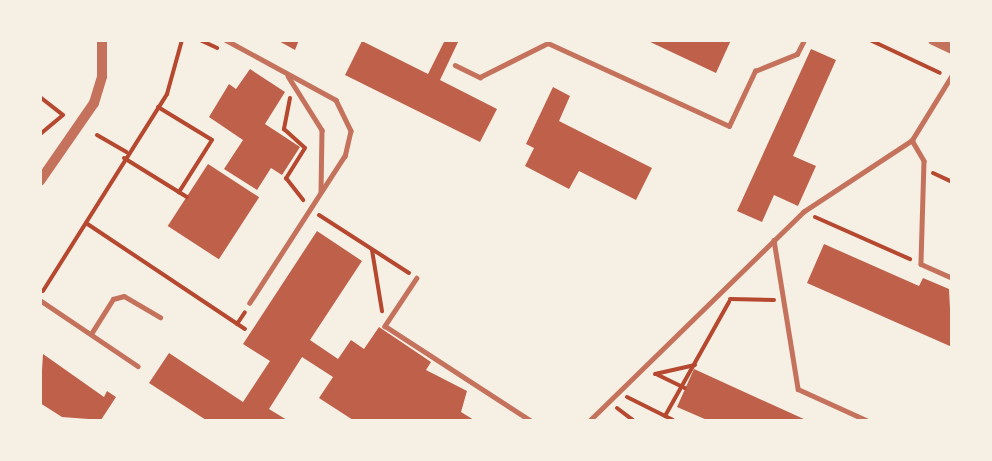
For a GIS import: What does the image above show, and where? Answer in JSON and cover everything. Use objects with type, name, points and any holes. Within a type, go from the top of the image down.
[{"type":"street","points":[[40,181],[94,103],[102,76],[102,40]]},
{"type":"street","points":[[933,40],[951,49]]},
{"type":"lane","points":[[226,40],[336,100],[350,122],[349,148],[250,303]]},
{"type":"lane","points":[[455,65],[480,77],[548,43],[729,126],[755,71],[797,54],[804,40]]},
{"type":"lane","points":[[285,72],[322,130],[321,194]]},
{"type":"lane","points":[[590,420],[803,212],[912,140],[951,76]]},
{"type":"lane","points":[[912,140],[924,169],[921,264],[951,278]]},
{"type":"lane","points":[[774,240],[798,389],[866,420]]},
{"type":"lane","points":[[417,278],[385,326],[530,420]]},
{"type":"lane","points":[[91,334],[113,299],[124,296],[160,317]]},
{"type":"lane","points":[[40,300],[138,366]]},
{"type":"path","points":[[40,294],[158,107],[182,40]]},
{"type":"path","points":[[200,40],[221,50]]},
{"type":"path","points":[[870,40],[951,76]]},
{"type":"path","points":[[289,87],[284,129],[305,148],[286,178],[311,210],[417,278]]},
{"type":"path","points":[[40,98],[63,115],[40,134]]},
{"type":"path","points":[[158,107],[212,140],[179,192]]},
{"type":"path","points":[[97,135],[128,152]]},
{"type":"path","points":[[124,158],[187,197]]},
{"type":"path","points":[[924,169],[951,182]]},
{"type":"path","points":[[803,212],[921,264]]},
{"type":"path","points":[[86,223],[245,329]]},
{"type":"path","points":[[372,249],[385,326]]},
{"type":"path","points":[[664,416],[688,366],[736,290]]},
{"type":"path","points":[[714,299],[783,300]]},
{"type":"path","points":[[637,375],[656,374],[695,365]]},
{"type":"path","points":[[656,374],[685,388]]},
{"type":"path","points":[[618,393],[673,420]]},
{"type":"path","points":[[609,402],[633,420]]},
{"type":"building","points":[[277,40],[299,40],[295,50]]},
{"type":"building","points":[[445,40],[459,40],[440,80],[497,109],[480,142],[345,75],[362,41],[428,74]]},
{"type":"building","points":[[646,40],[731,40],[716,73]]},
{"type":"building","points":[[811,49],[836,60],[793,156],[816,166],[798,206],[774,195],[762,222],[737,211]]},
{"type":"building","points":[[250,69],[285,92],[265,124],[300,147],[282,175],[271,168],[257,190],[224,169],[243,140],[209,117],[229,84],[236,89]]},
{"type":"building","points":[[553,87],[570,96],[559,121],[652,168],[636,200],[579,171],[569,189],[525,166],[534,148],[526,144]]},
{"type":"building","points":[[208,164],[259,197],[219,259],[168,226]]},
{"type":"building","points":[[317,231],[362,261],[310,340],[338,359],[351,340],[364,349],[379,327],[431,362],[426,370],[467,391],[461,412],[474,420],[353,420],[319,398],[333,377],[302,357],[269,409],[287,420],[206,420],[149,383],[169,353],[243,402],[270,361],[243,344]]},
{"type":"building","points":[[824,244],[919,286],[923,278],[949,289],[952,347],[807,283]]},
{"type":"building","points":[[43,354],[104,397],[107,391],[116,397],[101,420],[62,417],[40,403]]},
{"type":"building","points":[[694,369],[806,420],[707,420],[677,407]]}]
